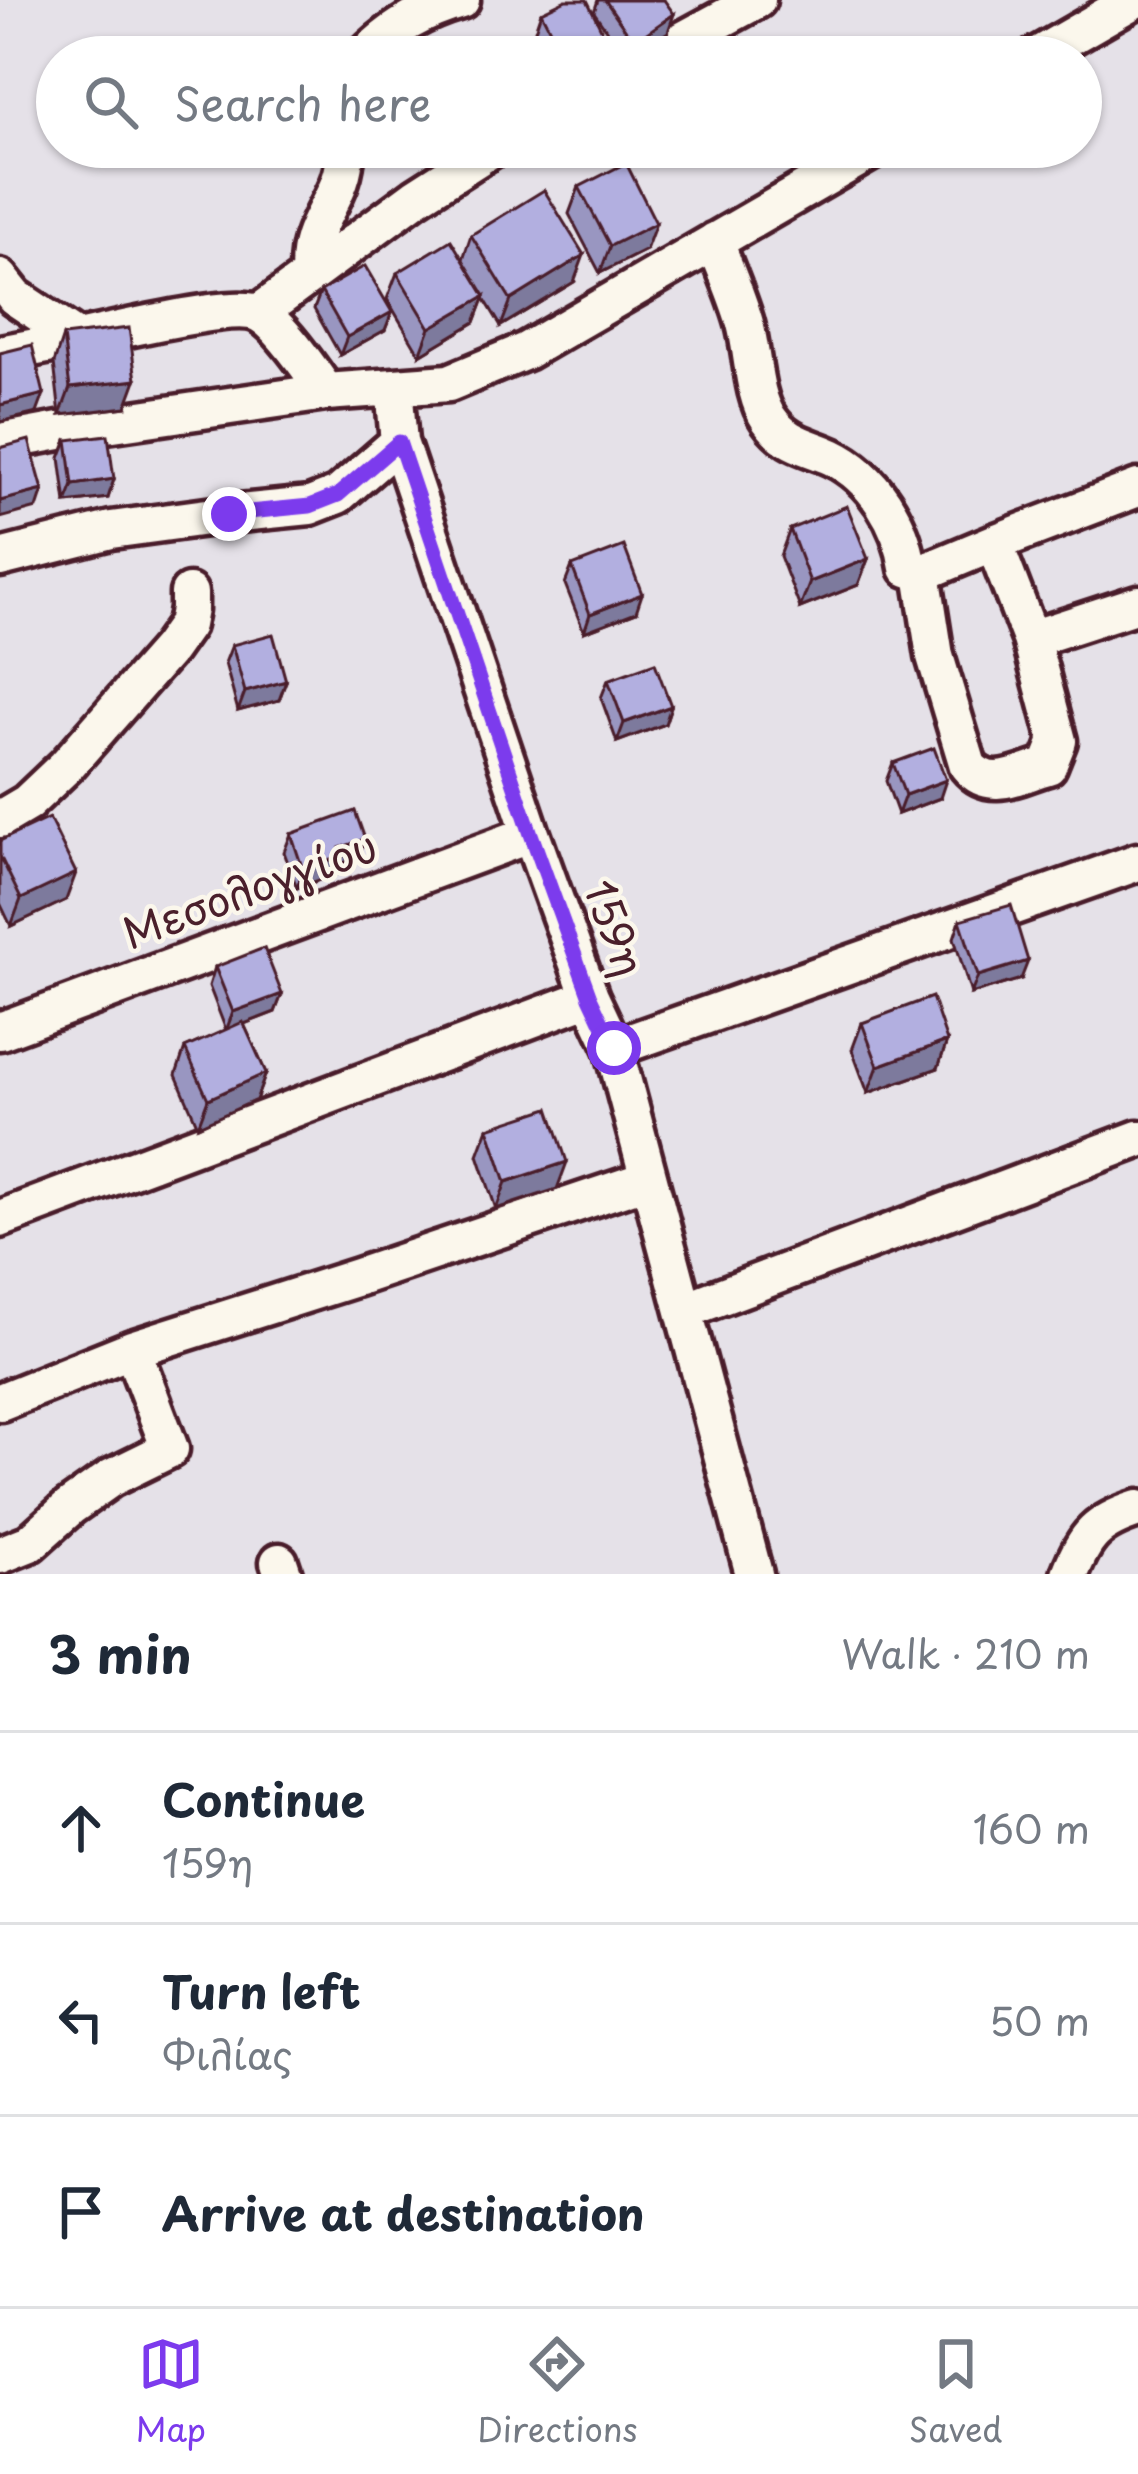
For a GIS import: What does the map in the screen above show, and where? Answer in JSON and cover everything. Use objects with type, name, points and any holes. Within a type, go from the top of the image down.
[{"type":"street","points":[[386,36],[411,19],[461,0]]},
{"type":"street","points":[[691,36],[757,0]]},
{"type":"street","points":[[1071,36],[1134,0]]},
{"type":"street","points":[[310,276],[309,248],[344,168]]},
{"type":"street","points":[[0,354],[247,311],[310,276],[461,168]]},
{"type":"street","points":[[0,442],[326,392],[449,383],[526,351],[842,168]]},
{"type":"street","points":[[715,241],[745,321],[765,414],[797,446],[833,457],[863,480],[894,520],[908,568],[922,574],[1138,488]]},
{"type":"street","points":[[0,278],[16,297],[78,339]]},
{"type":"street","points":[[247,311],[271,321],[326,392]]},
{"type":"street","name":"159η","points":[[394,388],[399,442],[531,834],[590,997],[614,1048],[754,1574]]},
{"type":"street","points":[[0,558],[111,530],[310,506],[338,495],[399,442]]},
{"type":"street","points":[[922,574],[935,656],[968,766],[977,777],[991,782],[1048,766],[1058,742],[1031,639],[994,543]]},
{"type":"street","points":[[0,819],[27,803],[65,766],[169,649],[186,625],[189,593]]},
{"type":"street","points":[[1031,639],[1138,604]]},
{"type":"street","name":"Μεσολογγίου","points":[[0,1031],[531,834]]},
{"type":"street","points":[[614,1048],[1138,862]]},
{"type":"street","points":[[0,1219],[590,997]]},
{"type":"street","points":[[685,1310],[1138,1139]]},
{"type":"street","points":[[0,1402],[132,1349],[648,1180]]},
{"type":"street","points":[[0,1555],[30,1543],[111,1478],[170,1448],[132,1349]]},
{"type":"street","points":[[1070,1574],[1088,1536],[1138,1509]]},
{"type":"building","points":[[566,0],[587,0],[605,36],[553,36],[541,12]]},
{"type":"building","points":[[605,0],[664,0],[674,14],[643,36],[630,36]]},
{"type":"building","points":[[616,168],[628,168],[656,223],[610,246],[579,187]]},
{"type":"building","points":[[544,190],[584,255],[511,300],[471,235]]},
{"type":"building","points":[[451,240],[485,296],[430,328],[397,273]]},
{"type":"building","points":[[365,266],[392,312],[347,337],[321,291]]},
{"type":"building","points":[[129,328],[136,380],[70,388],[63,336]]},
{"type":"building","points":[[32,345],[44,394],[0,405],[0,353]]},
{"type":"building","points":[[108,435],[114,479],[73,485],[67,440]]},
{"type":"building","points":[[29,440],[43,490],[0,501],[0,448]]},
{"type":"building","points":[[847,506],[868,559],[810,582],[790,529]]},
{"type":"building","points":[[624,546],[642,594],[590,614],[572,566]]},
{"type":"building","points":[[273,634],[286,681],[245,692],[232,645]]},
{"type":"building","points":[[655,663],[671,706],[624,723],[608,680]]},
{"type":"building","points":[[934,748],[946,780],[905,795],[893,763]]},
{"type":"building","points":[[355,811],[365,839],[340,848],[343,856],[303,870],[291,834]]},
{"type":"building","points":[[49,818],[76,873],[21,899],[0,856],[0,841]]},
{"type":"building","points":[[1011,905],[1028,961],[978,976],[960,920]]},
{"type":"building","points":[[264,948],[282,994],[233,1012],[215,967]]},
{"type":"building","points":[[932,997],[947,1041],[878,1066],[862,1023]]},
{"type":"building","points":[[243,1022],[266,1073],[208,1099],[185,1048]]},
{"type":"building","points":[[549,1108],[567,1162],[506,1182],[488,1128]]},
{"type":"route","points":[[229,514],[310,506],[338,495],[399,442],[531,834],[590,997],[614,1048]]}]
